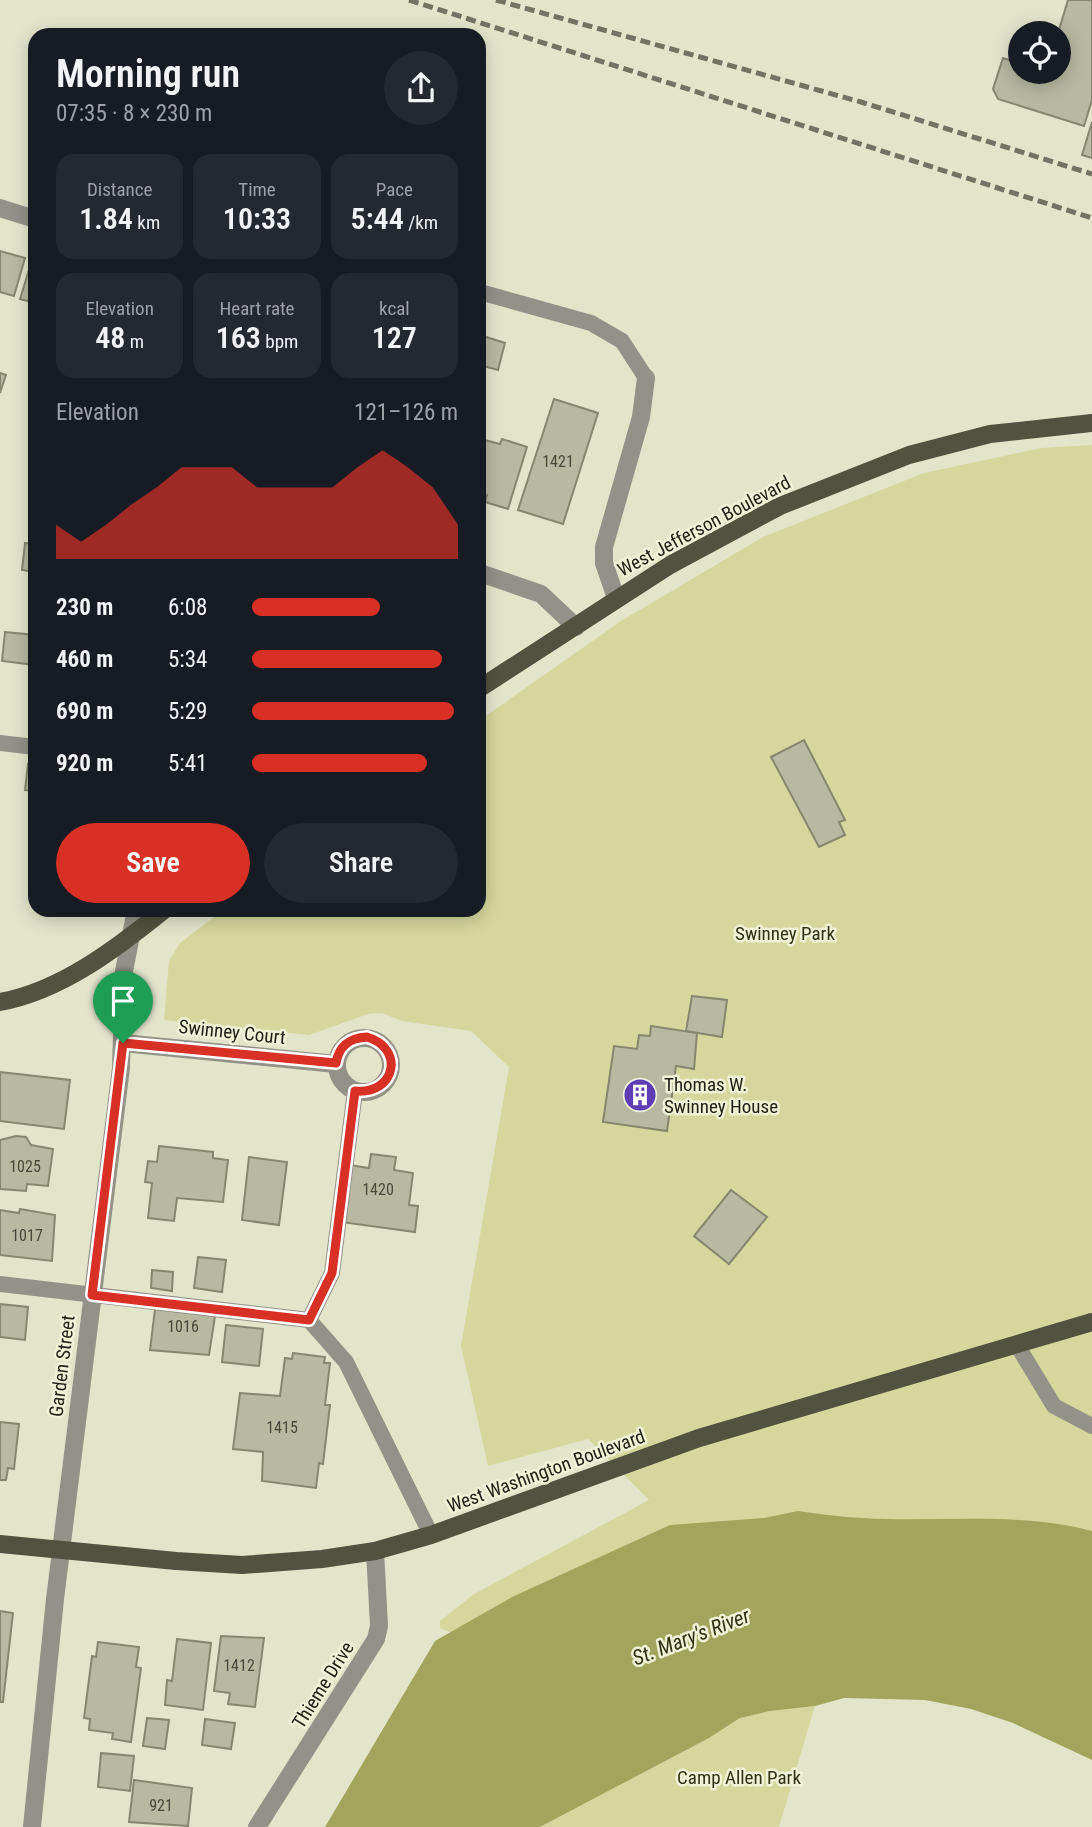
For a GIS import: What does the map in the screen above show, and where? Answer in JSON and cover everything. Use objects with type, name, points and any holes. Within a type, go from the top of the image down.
[{"type":"main road","name":"West Jefferson Boulevard","points":[[486,684],[670,565],[780,506],[909,455],[990,433],[1092,424]]},
{"type":"main road","points":[[0,1002],[68,977],[130,937],[155,917]]},
{"type":"main road","name":"West Washington Boulevard","points":[[0,1544],[242,1565],[322,1559],[375,1551],[431,1535],[699,1438],[1092,1322]]},
{"type":"street","points":[[0,208],[28,217]]},
{"type":"street","points":[[616,598],[604,563],[604,547],[641,417],[646,378]]},
{"type":"street","points":[[486,575],[541,594],[576,627]]},
{"type":"street","name":"Garden Street","points":[[32,1827],[61,1550],[123,1043],[122,996],[134,917]]},
{"type":"street","points":[[358,1038],[376,1040],[388,1053],[391,1062],[387,1079],[373,1091],[355,1091],[341,1081],[336,1063],[342,1047],[358,1038]]},
{"type":"street","name":"Swinney Court","points":[[123,1043],[336,1063]]},
{"type":"street","name":"Thieme Drive","points":[[257,1827],[376,1639],[379,1626],[375,1551]]},
{"type":"lane","points":[[486,294],[591,323],[622,341],[646,378]]},
{"type":"lane","points":[[0,743],[28,746]]},
{"type":"lane","points":[[309,1320],[332,1273],[355,1091]]},
{"type":"lane","points":[[0,1284],[309,1320],[346,1362],[431,1535]]},
{"type":"lane","points":[[1017,1345],[1054,1406],[1092,1426]]},
{"type":"green space","name":"Swinney Park","points":[[1092,445],[1092,1572],[463,1638],[440,1628],[440,1621],[474,1594],[649,1500],[588,1439],[488,1466],[461,1346],[509,1067],[471,1031],[402,1021],[382,1013],[368,1014],[309,1035],[164,1020],[169,961],[180,943],[214,917],[486,917],[486,716],[621,621],[763,537],[924,473],[1041,448]]},
{"type":"green space","name":"Camp Allen Park","points":[[815,1706],[779,1827],[540,1827],[709,1738],[740,1718],[770,1711]]},
{"type":"water","name":"St. Mary's River","points":[[798,1511],[862,1518],[1007,1519],[1092,1531],[1092,1760],[1013,1723],[971,1709],[925,1700],[844,1698],[815,1706],[770,1711],[740,1718],[709,1738],[540,1827],[325,1827],[435,1641],[512,1597],[670,1525],[764,1518]]},
{"type":"building","points":[[1068,0],[1092,0],[1092,100],[1084,126],[998,99],[993,89],[1003,58],[1008,60],[1008,84],[1071,84],[1071,21],[1062,21]]},
{"type":"building","points":[[1092,122],[1092,158],[1082,155]]},
{"type":"building","points":[[0,251],[25,258],[14,296],[0,292]]},
{"type":"building","points":[[28,273],[28,301],[20,299]]},
{"type":"building","points":[[486,337],[505,343],[498,370],[486,367]]},
{"type":"building","points":[[0,373],[6,375],[0,393]]},
{"type":"building","points":[[554,399],[598,413],[563,524],[518,510]]},
{"type":"building","points":[[502,439],[527,447],[508,509],[486,502],[486,440],[500,444]]},
{"type":"building","points":[[25,543],[28,543],[28,571],[22,570]]},
{"type":"building","points":[[5,632],[28,634],[28,664],[2,661]]},
{"type":"building","points":[[804,740],[845,820],[839,822],[845,835],[819,847],[771,757]]},
{"type":"building","points":[[28,764],[28,790],[25,790]]},
{"type":"building","points":[[692,996],[727,1000],[722,1037],[686,1031]]},
{"type":"building","name":"Thomas W. Swinney House","points":[[651,1026],[697,1033],[694,1069],[676,1066],[667,1131],[603,1122],[614,1046],[637,1049],[639,1035],[650,1036]]},
{"type":"building","points":[[0,1072],[70,1080],[64,1129],[0,1121]]},
{"type":"building","points":[[16,1136],[26,1137],[31,1145],[53,1149],[48,1186],[27,1184],[26,1191],[0,1189],[0,1140]]},
{"type":"building","points":[[159,1146],[213,1152],[213,1158],[228,1160],[223,1202],[177,1198],[174,1221],[148,1218],[152,1183],[145,1182],[148,1161],[157,1162]]},
{"type":"building","points":[[371,1154],[396,1157],[394,1170],[413,1173],[409,1205],[418,1206],[415,1232],[341,1222],[349,1165],[369,1168]]},
{"type":"building","points":[[249,1157],[287,1162],[279,1225],[242,1220]]},
{"type":"building","points":[[731,1190],[767,1217],[729,1264],[694,1236]]},
{"type":"building","points":[[20,1209],[55,1215],[52,1261],[0,1255],[0,1210],[19,1213]]},
{"type":"building","points":[[198,1257],[226,1260],[222,1292],[194,1288]]},
{"type":"building","points":[[152,1270],[173,1272],[172,1291],[151,1288]]},
{"type":"building","points":[[0,1304],[28,1307],[25,1340],[0,1337]]},
{"type":"building","points":[[155,1309],[215,1316],[209,1355],[150,1350]]},
{"type":"building","points":[[226,1325],[263,1329],[259,1366],[222,1362]]},
{"type":"building","points":[[293,1353],[325,1357],[324,1363],[330,1363],[325,1405],[330,1405],[323,1464],[319,1463],[316,1488],[262,1481],[263,1452],[233,1449],[240,1393],[280,1396],[285,1358],[292,1359]]},
{"type":"building","points":[[0,1422],[19,1424],[14,1469],[8,1468],[6,1480],[0,1480]]},
{"type":"building","points":[[0,1611],[13,1613],[3,1702],[0,1702]]},
{"type":"building","points":[[221,1636],[264,1638],[255,1707],[228,1704],[230,1693],[214,1691]]},
{"type":"building","points":[[177,1639],[211,1643],[203,1710],[165,1705],[167,1680],[172,1681]]},
{"type":"building","points":[[98,1642],[139,1647],[136,1667],[141,1668],[131,1742],[112,1739],[113,1733],[89,1730],[90,1719],[84,1718],[92,1656],[96,1657]]},
{"type":"building","points":[[147,1718],[169,1720],[165,1749],[143,1746]]},
{"type":"building","points":[[205,1719],[235,1723],[231,1749],[202,1745]]},
{"type":"building","points":[[101,1753],[134,1756],[130,1791],[98,1787]]},
{"type":"building","points":[[134,1780],[192,1788],[188,1826],[129,1822]]},
{"type":"railway","points":[[409,0],[1092,218]]},
{"type":"railway","points":[[496,0],[861,102],[1092,174]]},
{"type":"place","name":"Thomas W. Swinney House","points":[[640,1095]]},
{"type":"route","points":[[367,1037],[383,1045],[391,1062],[387,1079],[373,1091],[355,1091],[332,1273],[309,1320],[92,1295],[123,1043],[336,1063],[342,1047],[349,1041],[367,1037]]}]
